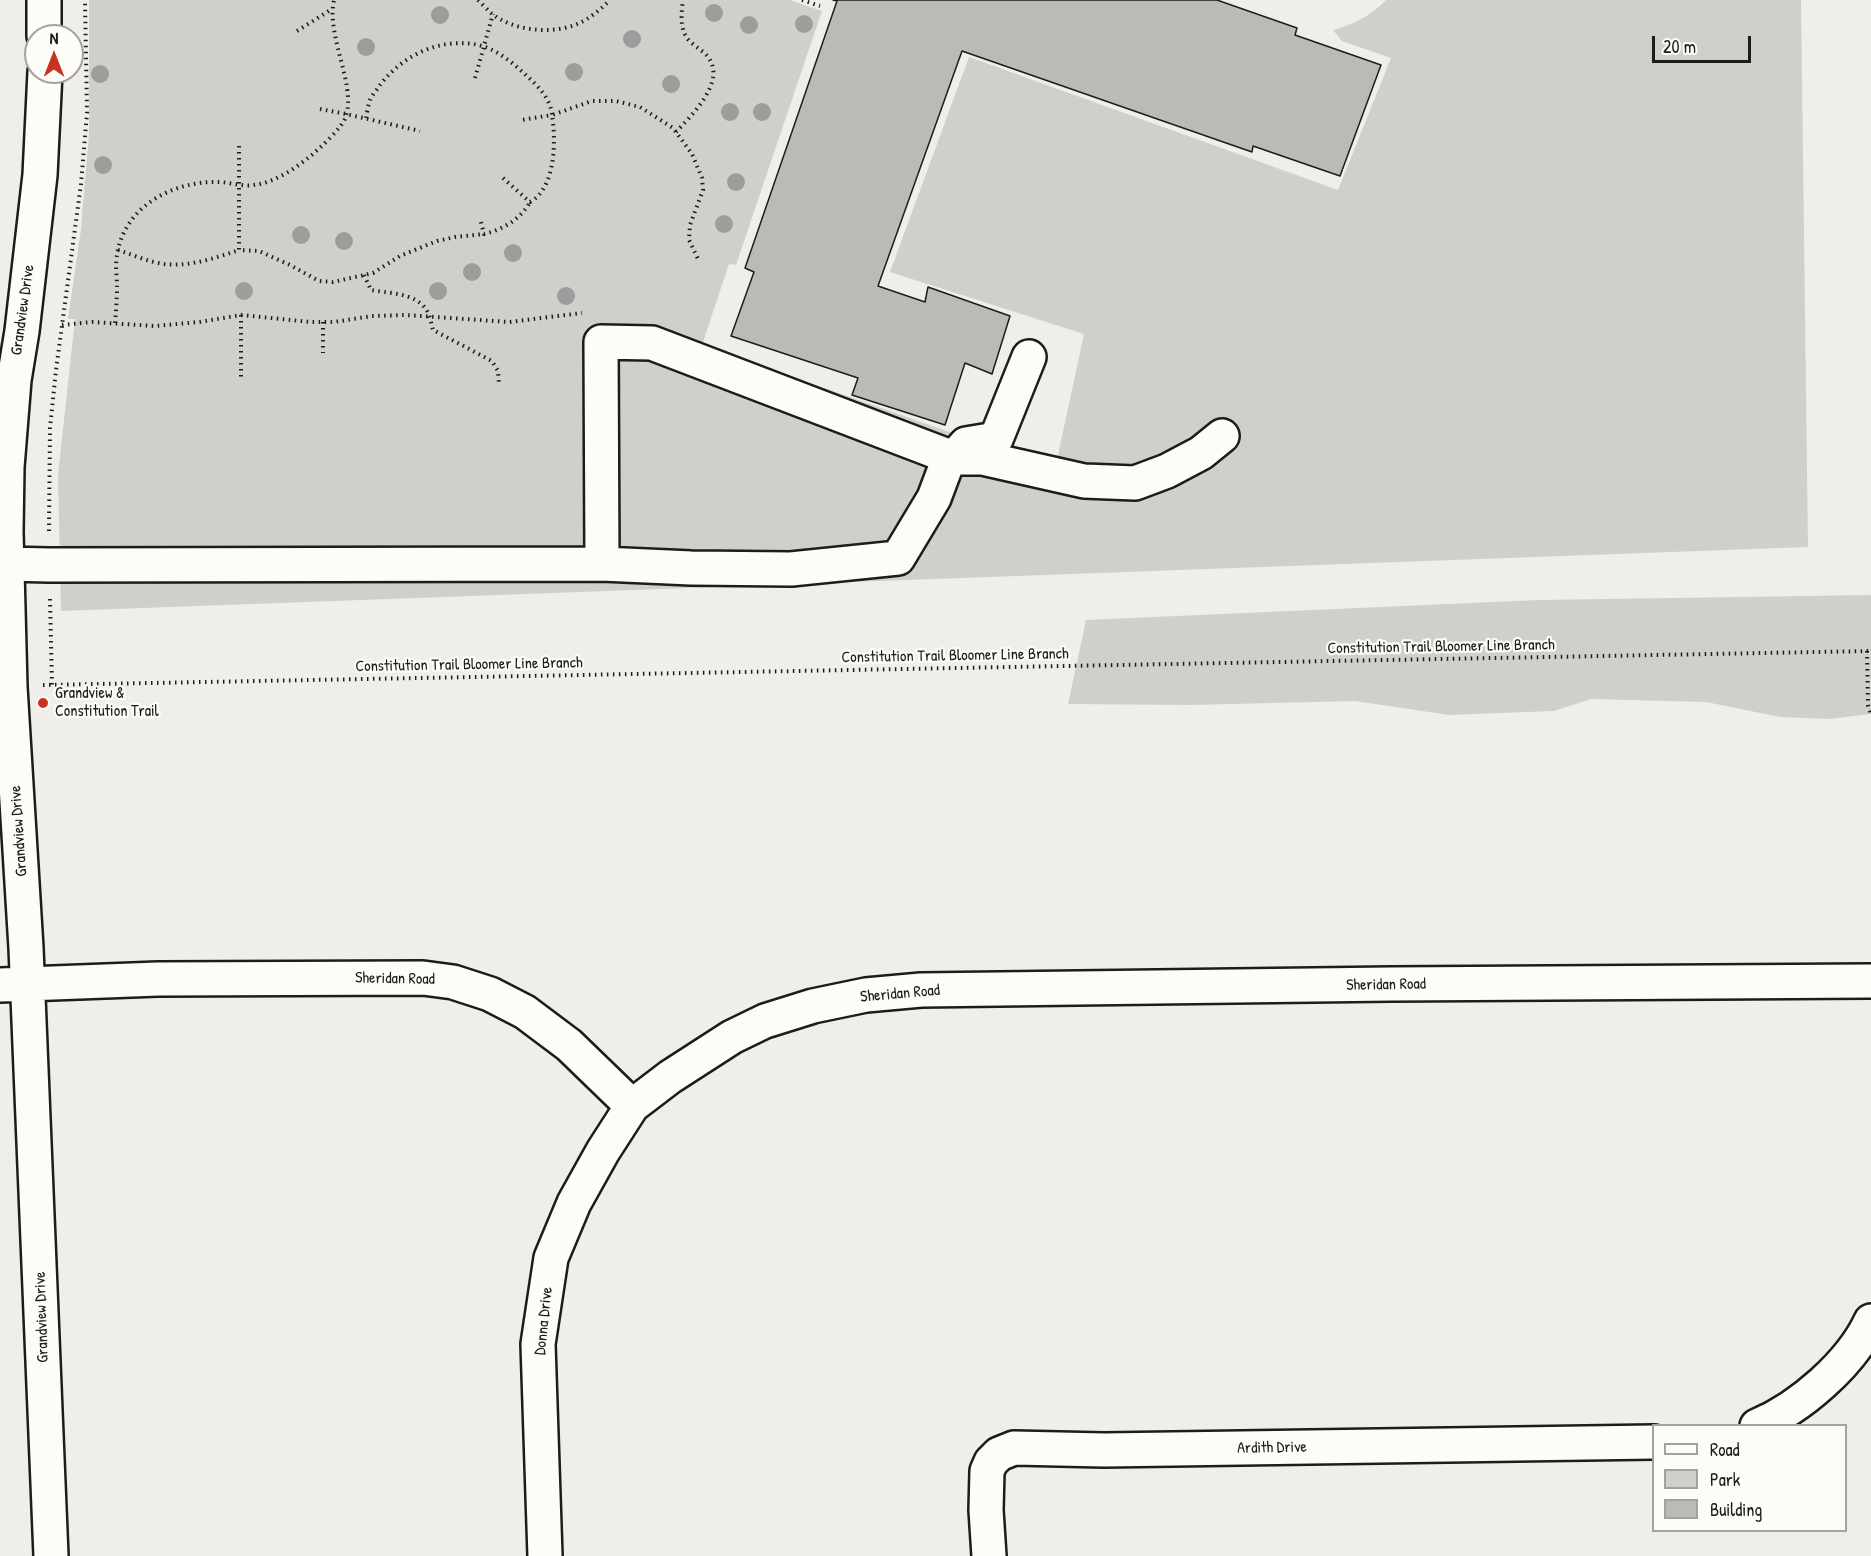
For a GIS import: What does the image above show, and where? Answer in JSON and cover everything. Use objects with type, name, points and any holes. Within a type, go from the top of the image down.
[{"type":"street","points":[[44,0],[44,24]]},
{"type":"street","name":"Grandview Drive","points":[[44,84],[40,175],[14,380],[7,467],[6,564],[14,985],[51,1556]]},
{"type":"street","points":[[602,564],[601,342],[652,344],[953,458],[982,458],[1084,481],[1135,483],[1167,471],[1201,453],[1222,436]]},
{"type":"street","points":[[6,564],[602,564],[791,569],[898,558],[934,498],[946,466],[966,444],[996,439],[1029,357]]},
{"type":"street","name":"Sheridan Road","points":[[14,985],[158,979],[411,978],[453,982],[490,994],[525,1012],[569,1045],[632,1106],[705,1054],[732,1037],[765,1021],[813,1006],[866,995],[921,990],[1871,981]]},
{"type":"street","name":"Donna Drive","points":[[545,1556],[538,1344],[551,1258],[574,1203],[632,1106]]},
{"type":"street","points":[[1759,1424],[1787,1410],[1826,1379],[1848,1356],[1871,1321]]},
{"type":"street","name":"Ardith Drive","points":[[989,1556],[986,1510],[987,1471],[991,1462],[999,1454],[1014,1448],[1104,1450],[1652,1442]]},
{"type":"path","points":[[52,685],[48,503],[50,428],[81,184],[87,113],[85,0]]},
{"type":"path","points":[[115,323],[116,256],[125,229],[142,208],[159,195],[182,186],[216,182],[252,186],[270,181],[294,169],[315,152],[346,118],[348,101],[334,27],[332,9],[334,0]]},
{"type":"path","points":[[478,0],[493,14],[517,26],[544,30],[571,26],[596,14],[610,0]]},
{"type":"path","points":[[676,132],[695,112],[714,82],[711,62],[704,52],[690,42],[684,32],[681,15],[683,0]]},
{"type":"path","points":[[802,0],[820,6]]},
{"type":"path","points":[[297,31],[332,9]]},
{"type":"path","points":[[475,78],[493,14]]},
{"type":"path","points":[[118,250],[164,264],[189,264],[239,250],[259,251],[319,281],[333,282],[373,273],[400,256],[437,242],[455,237],[474,237],[508,224],[524,213],[531,202],[538,198],[545,186],[555,150],[551,104],[532,80],[511,61],[474,44],[433,47],[408,58],[389,73],[370,99],[366,118]]},
{"type":"path","points":[[521,120],[552,115],[592,101],[616,101],[639,107],[673,128],[692,154],[702,178],[703,190],[690,225],[689,240],[698,259]]},
{"type":"path","points":[[320,109],[420,131]]},
{"type":"path","points":[[239,146],[239,250]]},
{"type":"path","points":[[503,178],[531,202]]},
{"type":"path","points":[[481,222],[484,234]]},
{"type":"path","points":[[364,275],[370,290],[403,296],[418,302],[430,318],[433,330],[492,361],[498,371],[499,384]]},
{"type":"path","points":[[62,325],[92,322],[154,326],[241,315],[323,322],[372,316],[406,315],[509,322],[584,313]]},
{"type":"path","points":[[241,315],[241,380]]},
{"type":"path","points":[[323,322],[323,353]]},
{"type":"path","points":[[1869,651],[1868,705],[1871,715]]},
{"type":"path","name":"Constitution Trail Bloomer Line Branch","points":[[40,685],[1869,651]]},
{"type":"green space","points":[[89,0],[790,0],[822,11],[736,265],[729,264],[702,345],[1055,469],[1084,334],[890,272],[969,57],[1338,190],[1391,58],[1342,41],[1333,30],[1362,19],[1386,0],[1801,0],[1808,547],[61,611],[58,475],[75,319],[68,319],[81,229],[89,133]]},
{"type":"green space","points":[[1871,595],[1871,714],[1829,719],[1780,717],[1706,702],[1591,699],[1554,711],[1449,715],[1355,701],[1190,705],[1068,704],[1086,620],[1539,600]]},
{"type":"building","points":[[833,0],[1217,0],[1297,28],[1295,35],[1381,65],[1340,176],[1253,146],[1252,152],[962,51],[878,286],[925,302],[928,287],[1010,316],[992,374],[965,363],[945,425],[852,395],[858,378],[731,336],[754,272],[745,268],[837,1]]},
{"type":"place","name":"Grandview & Constitution Trail","points":[[43,703]]}]
